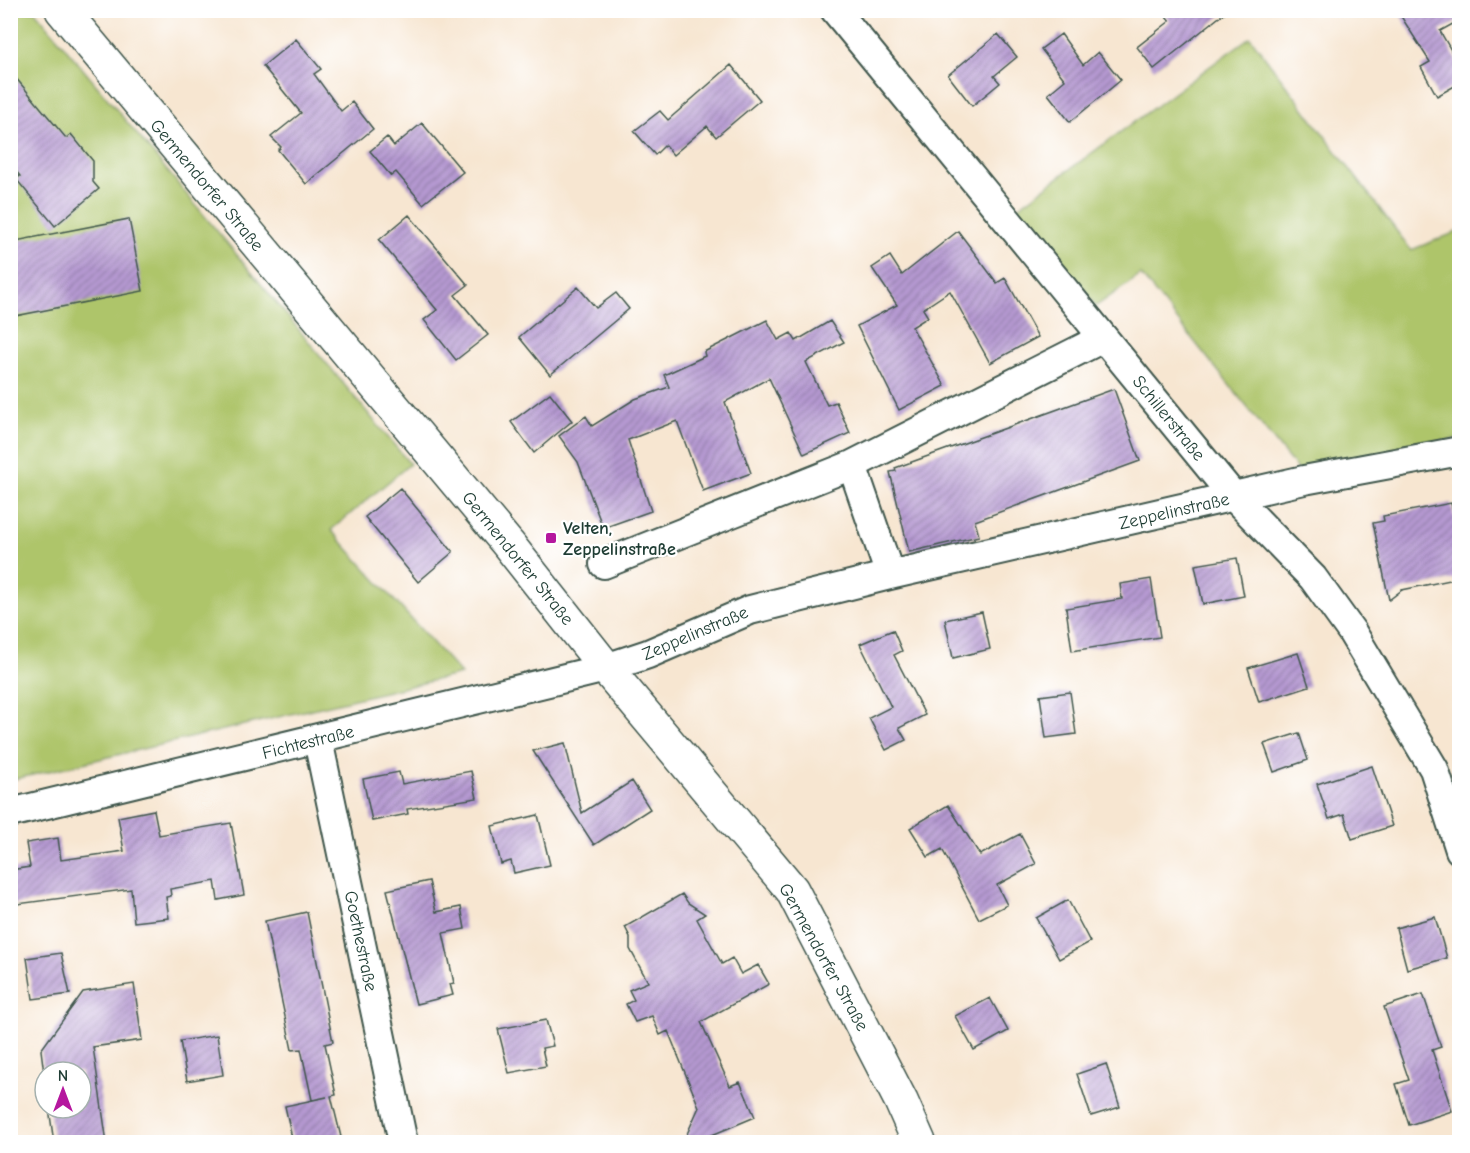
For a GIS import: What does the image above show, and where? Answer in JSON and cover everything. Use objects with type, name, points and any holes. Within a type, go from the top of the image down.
[{"type":"main road","name":"Germendorfer Straße","points":[[62,10],[508,544],[606,668],[792,890],[901,1101],[919,1143]]},
{"type":"street","name":"Schillerstraße","points":[[835,10],[1234,497],[1313,578],[1352,632],[1434,769],[1460,850]]},
{"type":"street","points":[[604,564],[852,465],[1103,338]]},
{"type":"street","name":"Zeppelinstraße","points":[[606,668],[648,654],[750,610],[890,575],[1304,480],[1460,451]]},
{"type":"street","points":[[852,465],[890,575]]},
{"type":"street","name":"Fichtestraße","points":[[10,813],[318,740],[606,668]]},
{"type":"street","name":"Goethestraße","points":[[318,740],[403,1143]]},
{"type":"green space","points":[[10,11],[35,11],[410,464],[331,530],[461,674],[11,780]]},
{"type":"green space","points":[[1250,37],[1411,250],[1459,231],[1459,438],[1300,473],[1141,275],[1096,306],[1017,208]]},
{"type":"building","points":[[1161,10],[1228,10],[1154,69],[1137,47],[1170,21]]},
{"type":"building","points":[[1397,10],[1460,10],[1460,20],[1440,31],[1460,66],[1460,83],[1437,96],[1421,67],[1430,62]]},
{"type":"building","points":[[998,34],[1017,57],[994,76],[1000,83],[972,106],[948,75]]},
{"type":"building","points":[[1061,34],[1083,65],[1098,52],[1121,80],[1070,122],[1048,94],[1065,80],[1041,49]]},
{"type":"building","points":[[296,39],[321,69],[314,74],[341,111],[352,102],[373,129],[306,184],[278,150],[281,147],[271,137],[301,113],[263,66]]},
{"type":"building","points":[[731,65],[760,100],[716,137],[707,126],[673,155],[665,145],[655,155],[634,131],[660,111],[668,120]]},
{"type":"building","points":[[10,71],[66,138],[71,134],[93,161],[93,182],[99,189],[55,226],[16,179],[20,176],[10,164]]},
{"type":"building","points":[[422,123],[463,172],[423,204],[396,172],[391,176],[370,151],[387,137],[394,146]]},
{"type":"building","points":[[409,215],[468,285],[455,295],[488,335],[456,360],[424,320],[437,310],[379,240]]},
{"type":"building","points":[[129,219],[143,291],[10,317],[10,242]]},
{"type":"building","points":[[958,231],[997,283],[1005,278],[1038,337],[990,363],[950,291],[923,309],[928,317],[912,327],[945,386],[899,410],[857,326],[897,305],[872,268],[890,256],[902,275]]},
{"type":"building","points":[[578,287],[596,308],[616,293],[629,309],[550,375],[519,337]]},
{"type":"building","points":[[767,320],[778,340],[791,333],[796,341],[830,321],[844,342],[806,362],[827,405],[836,402],[850,433],[804,454],[769,378],[725,402],[751,473],[703,491],[677,421],[628,440],[651,511],[603,528],[578,462],[559,436],[586,416],[592,426],[635,399],[669,387],[664,375],[705,356],[704,352]]},
{"type":"building","points":[[1114,389],[1140,461],[975,521],[979,536],[909,552],[890,472],[896,471],[895,468]]},
{"type":"building","points":[[550,393],[572,421],[534,453],[511,422]]},
{"type":"building","points":[[400,488],[453,552],[418,582],[365,517]]},
{"type":"building","points":[[1451,503],[1460,539],[1460,578],[1402,590],[1389,600],[1373,523],[1384,521],[1383,516]]},
{"type":"building","points":[[1237,558],[1244,596],[1203,604],[1195,565]]},
{"type":"building","points":[[1151,579],[1160,637],[1072,651],[1066,608],[1122,599],[1120,584]]},
{"type":"building","points":[[982,612],[990,649],[953,658],[945,620]]},
{"type":"building","points":[[893,630],[902,651],[894,655],[925,715],[899,728],[906,740],[886,750],[869,718],[891,707],[860,644]]},
{"type":"building","points":[[1298,653],[1309,686],[1259,702],[1248,668]]},
{"type":"building","points":[[1070,692],[1076,734],[1046,738],[1040,696]]},
{"type":"building","points":[[1299,733],[1308,760],[1274,772],[1264,744]]},
{"type":"building","points":[[565,743],[582,813],[632,781],[650,809],[594,845],[533,751]]},
{"type":"building","points":[[1372,766],[1392,826],[1352,839],[1344,814],[1329,819],[1317,784]]},
{"type":"building","points":[[471,771],[477,798],[407,809],[408,814],[372,821],[363,779],[399,772],[402,784]]},
{"type":"building","points":[[948,805],[980,855],[1020,834],[1036,864],[997,885],[1007,905],[979,919],[942,849],[928,857],[910,828]]},
{"type":"building","points":[[154,810],[159,835],[231,823],[244,895],[218,900],[215,881],[170,889],[171,896],[166,897],[169,918],[134,922],[131,889],[10,905],[10,870],[30,867],[26,843],[58,838],[61,860],[124,851],[118,817]]},
{"type":"building","points":[[538,815],[550,865],[514,873],[511,861],[501,864],[492,826]]},
{"type":"building","points":[[429,881],[436,912],[461,907],[465,929],[443,933],[454,983],[450,984],[453,995],[416,1004],[387,890]]},
{"type":"building","points":[[682,894],[688,903],[705,914],[697,919],[722,964],[732,958],[741,974],[758,965],[769,984],[701,1022],[730,1086],[740,1082],[755,1117],[693,1143],[683,1143],[699,1107],[668,1031],[660,1035],[652,1016],[635,1022],[626,1004],[634,1000],[629,990],[648,982],[630,949],[630,937],[625,927]]},
{"type":"building","points":[[1068,900],[1090,942],[1059,959],[1036,918]]},
{"type":"building","points":[[307,912],[333,1042],[325,1044],[336,1095],[331,1096],[341,1137],[316,1143],[293,1143],[285,1106],[327,1097],[312,1100],[301,1049],[292,1050],[265,921]]},
{"type":"building","points":[[1435,917],[1447,958],[1407,969],[1396,928]]},
{"type":"building","points":[[61,953],[70,994],[33,999],[27,958]]},
{"type":"building","points":[[134,984],[142,1040],[93,1047],[107,1143],[54,1143],[51,1120],[93,1120],[93,1060],[42,1060],[41,1050],[83,992]]},
{"type":"building","points":[[1423,994],[1441,1047],[1432,1050],[1452,1111],[1409,1125],[1396,1084],[1409,1080],[1384,1007]]},
{"type":"building","points":[[990,998],[1008,1031],[974,1050],[955,1016]]},
{"type":"building","points":[[546,1020],[553,1046],[542,1048],[546,1066],[509,1073],[498,1029]]},
{"type":"building","points":[[217,1035],[223,1075],[187,1081],[180,1041]]},
{"type":"building","points":[[1106,1064],[1120,1107],[1091,1116],[1077,1074]]},
{"type":"place","name":"Velten, Zeppelinstraße","points":[[551,538]]}]
